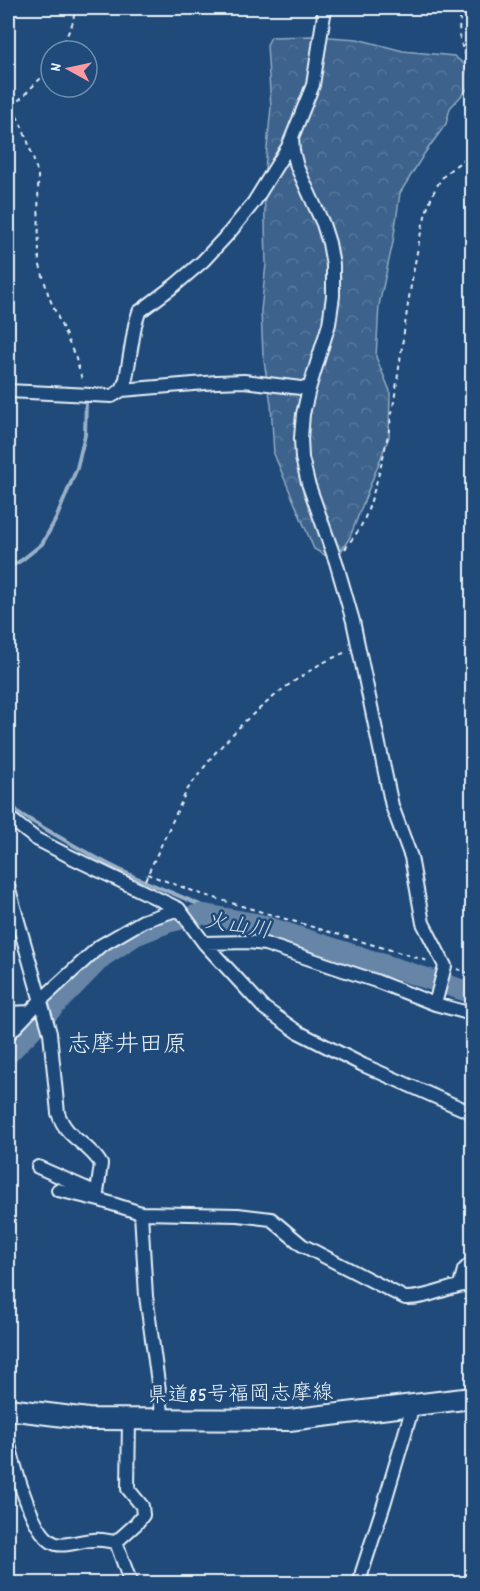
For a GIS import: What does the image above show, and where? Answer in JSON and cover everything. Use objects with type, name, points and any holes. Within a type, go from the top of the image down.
[{"type":"main road","name":"県道85号福岡志摩線","points":[[8,1410],[88,1419],[289,1420],[472,1398]]},
{"type":"street","points":[[122,390],[139,312],[203,261],[229,233],[254,202],[288,147],[313,85],[325,8]]},
{"type":"street","points":[[292,137],[297,167],[323,224],[333,265],[333,296],[329,324],[303,414],[302,458],[308,483],[336,561],[358,646],[392,806],[411,857],[423,923],[445,969],[437,1000]]},
{"type":"street","points":[[8,391],[112,396],[122,390],[244,381],[309,389]]},
{"type":"street","points":[[8,817],[36,839],[179,909],[204,943],[264,1008],[298,1032],[363,1065],[472,1113]]},
{"type":"street","points":[[8,886],[50,1033],[58,1113],[62,1125],[97,1157],[101,1164],[99,1197]]},
{"type":"street","points":[[8,1035],[41,1000],[99,946],[143,921],[179,909]]},
{"type":"street","points":[[204,943],[265,944],[437,1000],[472,1014]]},
{"type":"street","points":[[8,1013],[30,1012]]},
{"type":"street","points":[[38,1167],[99,1197],[141,1212],[238,1215],[271,1219],[302,1245],[405,1298],[414,1299],[466,1284],[464,1270],[472,1262]]},
{"type":"street","points":[[58,1190],[99,1197]]},
{"type":"street","points":[[141,1212],[146,1296],[163,1419]]},
{"type":"street","points":[[360,1584],[413,1406]]},
{"type":"street","points":[[8,1442],[31,1514],[48,1540],[57,1545],[94,1539],[116,1542],[143,1515],[142,1506],[128,1489],[129,1420]]},
{"type":"street","points":[[116,1542],[131,1584]]},
{"type":"path","points":[[65,39],[73,22],[75,8]]},
{"type":"path","points":[[462,8],[460,43],[472,65]]},
{"type":"path","points":[[12,107],[39,79]]},
{"type":"path","points":[[8,100],[28,142],[38,174],[39,262],[49,297],[76,359],[86,394]]},
{"type":"path","points":[[336,561],[359,531],[384,456],[408,300],[427,212],[444,175],[472,154]]},
{"type":"path","points":[[358,646],[320,664],[284,688],[245,721],[215,753],[187,790],[147,874],[201,894],[445,969],[472,974]]},
{"type":"green space","points":[[316,36],[357,39],[403,51],[454,56],[465,65],[472,84],[450,108],[446,124],[400,193],[393,242],[379,305],[376,357],[390,391],[389,437],[350,537],[339,555],[328,557],[314,549],[274,454],[271,404],[263,355],[261,311],[266,264],[264,179],[271,107],[267,45],[271,37]]},
{"type":"waterway","points":[[8,568],[42,544],[56,519],[77,468],[85,435],[86,400]]},
{"type":"waterway","points":[[8,801],[20,814],[97,859],[225,917]]},
{"type":"waterway","name":"火山川","points":[[8,1054],[102,957],[136,935],[169,922],[202,914],[258,924],[472,993]]},
{"type":"district","name":"志摩井田原","points":[[127,1043]]}]
